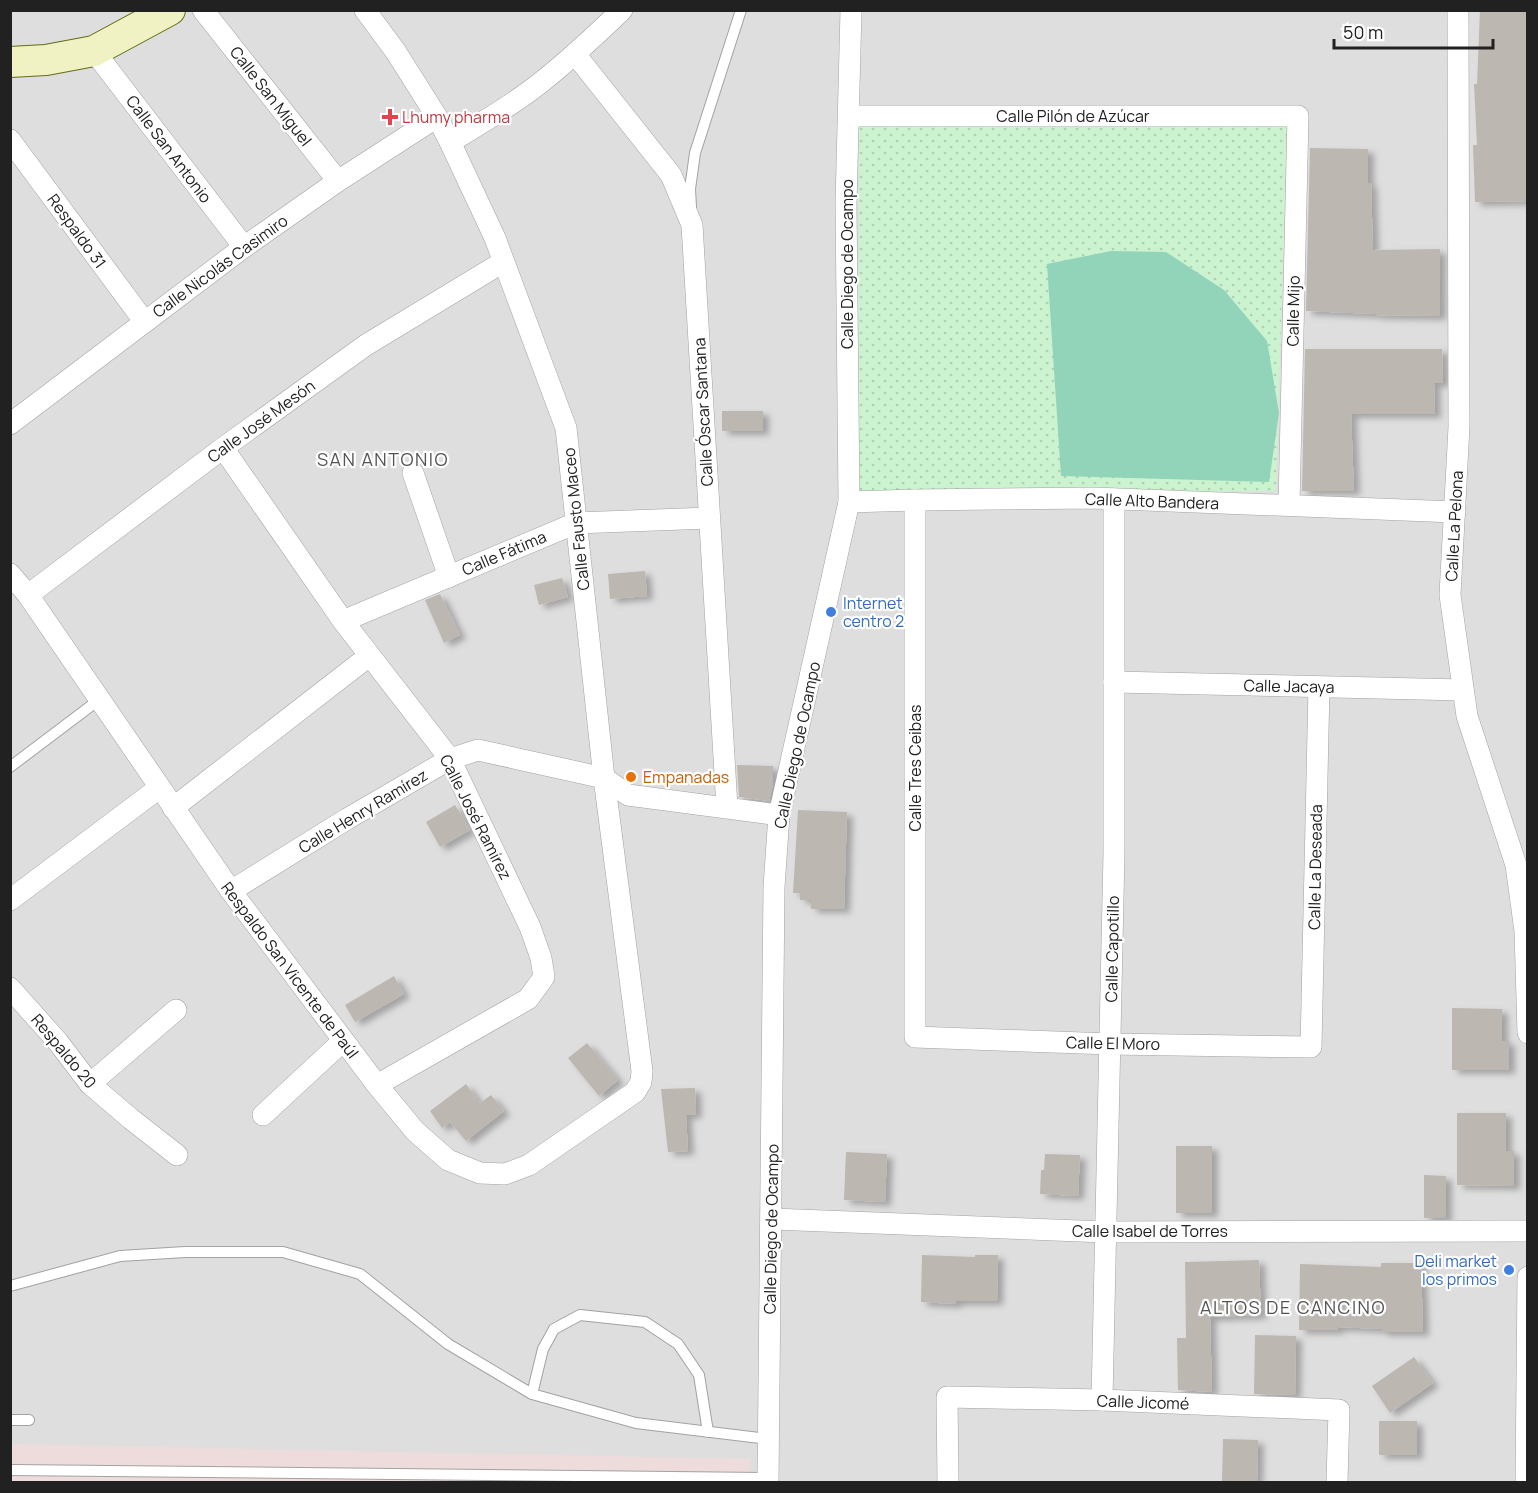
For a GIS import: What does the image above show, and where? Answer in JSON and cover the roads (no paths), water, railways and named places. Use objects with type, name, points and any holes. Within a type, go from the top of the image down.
[{"type":"main road","points":[[10,62],[46,60],[94,51],[170,10]]},
{"type":"street","name":"Calle San Miguel","points":[[203,10],[338,181]]},
{"type":"street","name":"Calle Fausto Maceo","points":[[365,10],[396,52],[450,142],[495,238],[566,428],[604,778],[642,1071]]},
{"type":"street","points":[[450,142],[505,108],[574,54],[622,10]]},
{"type":"street","name":"Calle Diego de Ocampo","points":[[768,1480],[774,887],[780,814],[849,502],[846,204],[851,10]]},
{"type":"street","name":"Calle La Pelona","points":[[1458,10],[1459,428],[1450,595],[1467,716],[1515,865],[1524,931],[1527,1033]]},
{"type":"street","name":"Calle San Antonio","points":[[94,51],[244,247]]},
{"type":"street","name":"Calle Óscar Santana","points":[[574,54],[671,174],[692,225],[727,807]]},
{"type":"street","name":"Calle Pilón de Azúcar","points":[[849,116],[1298,116]]},
{"type":"street","name":"Calle Mijo","points":[[1289,505],[1298,116]]},
{"type":"street","name":"Calle Nicolás Casimiro","points":[[10,424],[244,247],[338,181],[437,117]]},
{"type":"street","name":"Respaldo 31","points":[[10,140],[144,321]]},
{"type":"street","name":"Calle José Mesón","points":[[28,595],[223,448],[366,345],[503,262]]},
{"type":"street","name":"Calle José Ramírez","points":[[223,448],[343,621],[450,759],[530,927],[541,958],[544,977],[528,999],[377,1085]]},
{"type":"street","points":[[413,473],[449,577]]},
{"type":"street","name":"Calle Alto Bandera","points":[[849,502],[1114,499],[1455,512]]},
{"type":"street","name":"Calle Capotillo","points":[[1102,1400],[1114,854],[1114,499]]},
{"type":"street","name":"Calle Tres Ceibas","points":[[915,500],[915,1037]]},
{"type":"street","name":"Calle Fátima","points":[[343,621],[576,523],[709,518]]},
{"type":"street","name":"Respaldo San Vicente de Paúl","points":[[10,574],[28,595],[231,891],[343,1041],[415,1131],[448,1160],[480,1173],[505,1174],[529,1165],[635,1092],[641,1082],[642,1071]]},
{"type":"street","points":[[173,808],[369,656]]},
{"type":"street","name":"Calle Jacaya","points":[[1114,682],[1463,690]]},
{"type":"street","name":"Calle La Deseada","points":[[1311,1047],[1319,687]]},
{"type":"street","name":"Calle Henry Ramírez","points":[[231,891],[450,759],[478,750],[604,778],[628,795],[780,814]]},
{"type":"street","points":[[10,900],[159,788]]},
{"type":"street","name":"Respaldo 20","points":[[10,988],[58,1042],[90,1084],[177,1155]]},
{"type":"street","points":[[90,1084],[176,1010]]},
{"type":"street","name":"Calle El Moro","points":[[915,1037],[1110,1044],[1311,1047]]},
{"type":"street","points":[[263,1115],[343,1041]]},
{"type":"street","name":"Calle Isabel de Torres","points":[[772,1219],[1105,1232],[1527,1231]]},
{"type":"street","points":[[1526,1482],[1527,1277]]},
{"type":"street","name":"Calle Jicomé","points":[[948,1482],[946,1396],[1339,1410],[1337,1482]]},
{"type":"lane","points":[[692,225],[690,189],[695,153],[741,10]]},
{"type":"lane","points":[[10,767],[100,699]]},
{"type":"lane","points":[[10,1286],[120,1256],[185,1251],[283,1252],[360,1274],[448,1344],[532,1394],[636,1423],[768,1438]]},
{"type":"lane","points":[[532,1394],[543,1348],[554,1329],[580,1315],[645,1322],[678,1344],[699,1375],[708,1432]]},
{"type":"lane","points":[[10,1420],[29,1420]]},
{"type":"lane","points":[[10,1470],[768,1480]]},
{"type":"place","name":"Lhumy pharma","points":[[390,117]]},
{"type":"place","name":"Internet centro 2","points":[[831,612]]},
{"type":"place","name":"Empanadas","points":[[631,777]]},
{"type":"place","name":"Deli market los primos","points":[[1509,1270]]},
{"type":"district","name":"SAN ANTONIO","points":[[383,459]]},
{"type":"district","name":"ALTOS DE CANCINO","points":[[1293,1307]]}]
